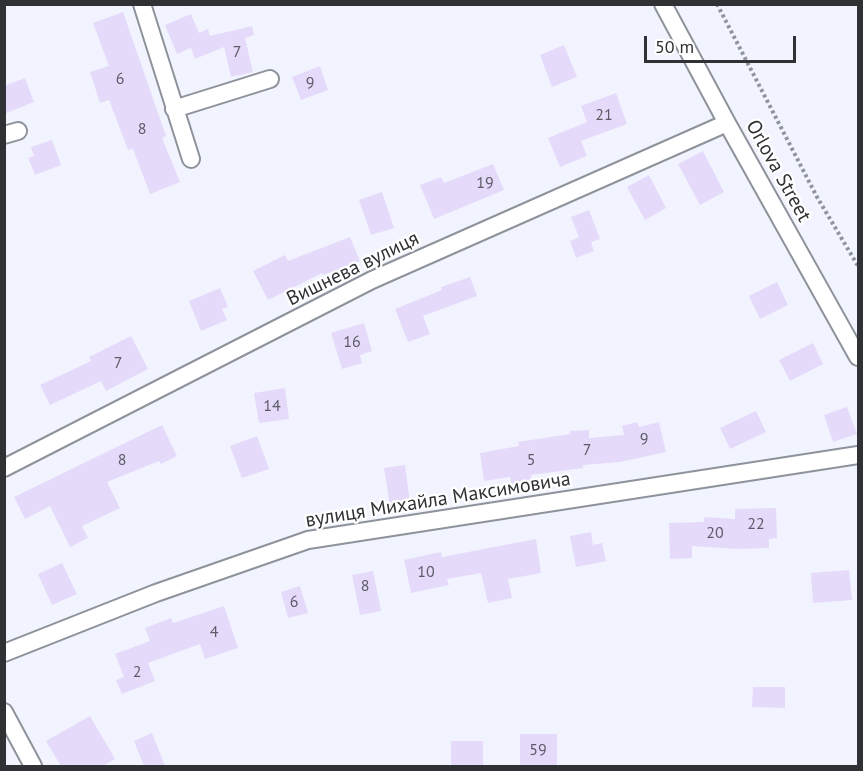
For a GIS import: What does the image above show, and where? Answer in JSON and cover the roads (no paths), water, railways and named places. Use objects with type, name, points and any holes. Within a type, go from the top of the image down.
[{"type":"street","points":[[142,4],[191,159]]},
{"type":"street","name":"Orlova Street","points":[[663,4],[858,357]]},
{"type":"street","points":[[174,110],[270,79]]},
{"type":"street","name":"Вишнева вулиця","points":[[4,468],[372,280],[727,123]]},
{"type":"street","name":"вулиця Михайла Максимовича","points":[[4,653],[156,593],[308,540],[858,456]]},
{"type":"street","points":[[4,712],[33,766]]}]
